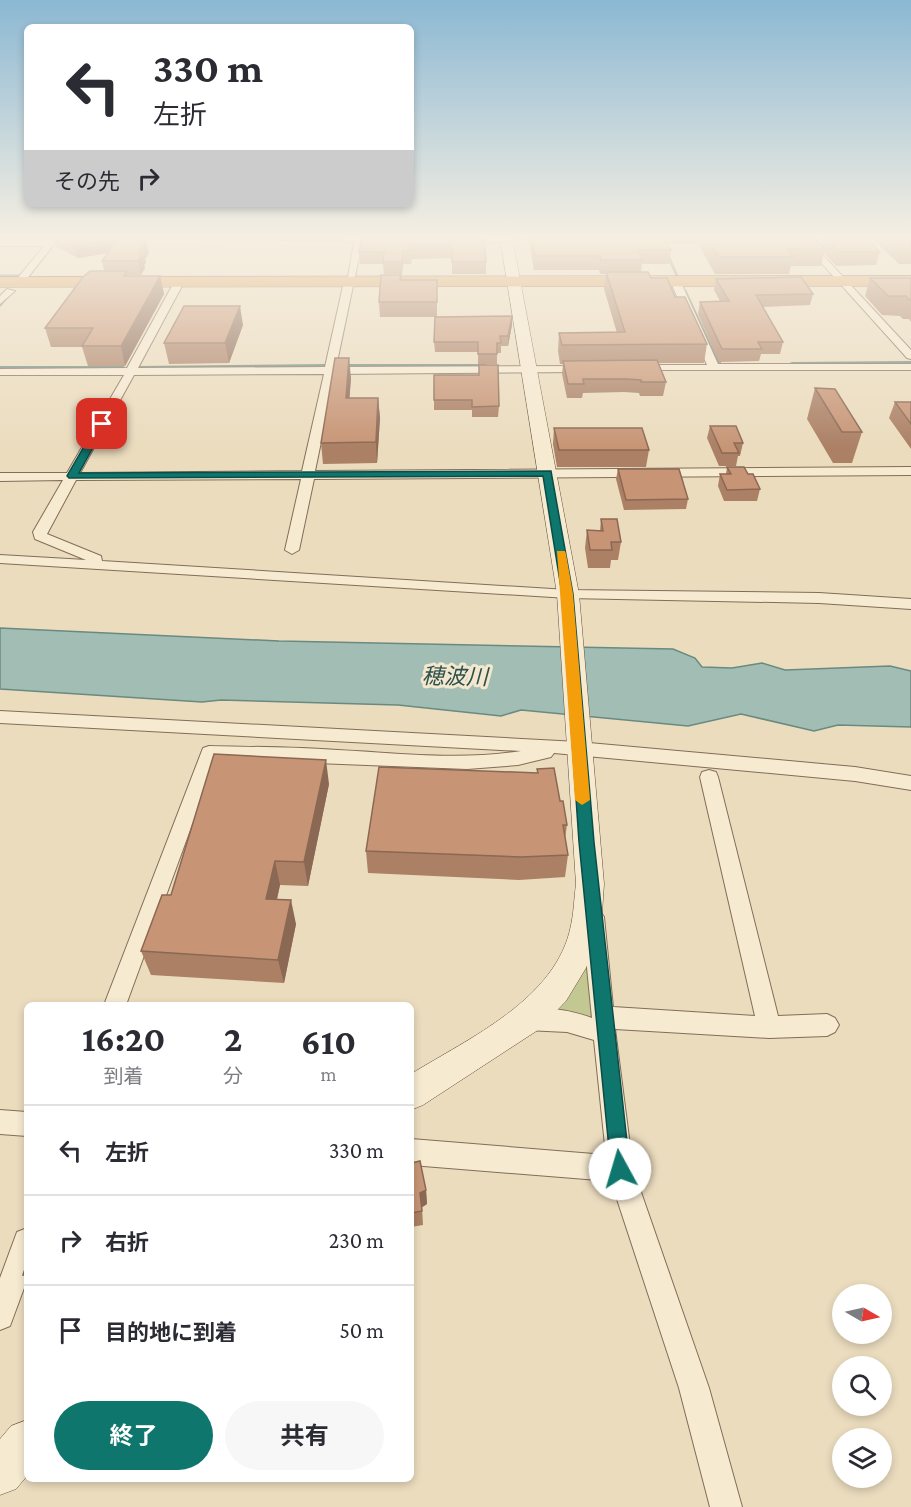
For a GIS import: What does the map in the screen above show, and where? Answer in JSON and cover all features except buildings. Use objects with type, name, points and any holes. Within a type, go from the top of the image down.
[{"type":"street","points":[[112,565],[40,537],[40,532],[166,307]]},
{"type":"street","points":[[292,550],[344,307]]},
{"type":"street","points":[[518,307],[568,594],[573,746],[620,1169],[694,1388],[726,1507]]},
{"type":"street","points":[[687,307],[714,368]]},
{"type":"street","points":[[866,307],[911,356]]},
{"type":"street","points":[[738,356],[766,356],[773,365]]},
{"type":"street","points":[[626,369],[773,365],[911,367]]},
{"type":"street","points":[[0,372],[602,369]]},
{"type":"street","points":[[0,477],[911,471]]},
{"type":"street","points":[[0,559],[568,594],[819,598],[911,604]]},
{"type":"street","points":[[0,717],[573,746],[844,772],[911,783]]},
{"type":"street","points":[[116,1002],[209,752],[472,764],[514,759],[573,746]]},
{"type":"street","points":[[709,777],[769,1027]]},
{"type":"street","points":[[414,1091],[526,1020],[555,991],[570,968],[586,927],[590,884]]},
{"type":"street","points":[[526,1020],[553,1018],[604,1026],[827,1025]]},
{"type":"street","points":[[0,1122],[24,1124]]},
{"type":"street","points":[[414,1152],[620,1169]]},
{"type":"street","points":[[0,1316],[24,1250]]},
{"type":"street","points":[[0,1473],[24,1445]]},
{"type":"green space","points":[[589,959],[596,1023],[557,1012]]},
{"type":"water","name":"穂波川","points":[[0,628],[279,641],[673,649],[695,658],[702,667],[732,668],[762,663],[785,670],[890,666],[911,671],[911,727],[838,725],[814,731],[741,714],[688,726],[521,710],[501,716],[398,705],[221,700],[202,702],[0,689]]},
{"type":"waterway","points":[[693,307],[712,349]]},
{"type":"waterway","points":[[712,347],[720,365]]},
{"type":"waterway","points":[[792,364],[911,363]]},
{"type":"waterway","points":[[138,368],[325,366]]},
{"type":"waterway","points":[[342,366],[485,366]]},
{"type":"waterway","points":[[0,368],[123,368]]},
{"type":"slow traffic","points":[[561,554],[568,594],[582,800]]},
{"type":"route","points":[[102,424],[72,476],[548,473],[568,594],[578,756],[620,1169]]}]
